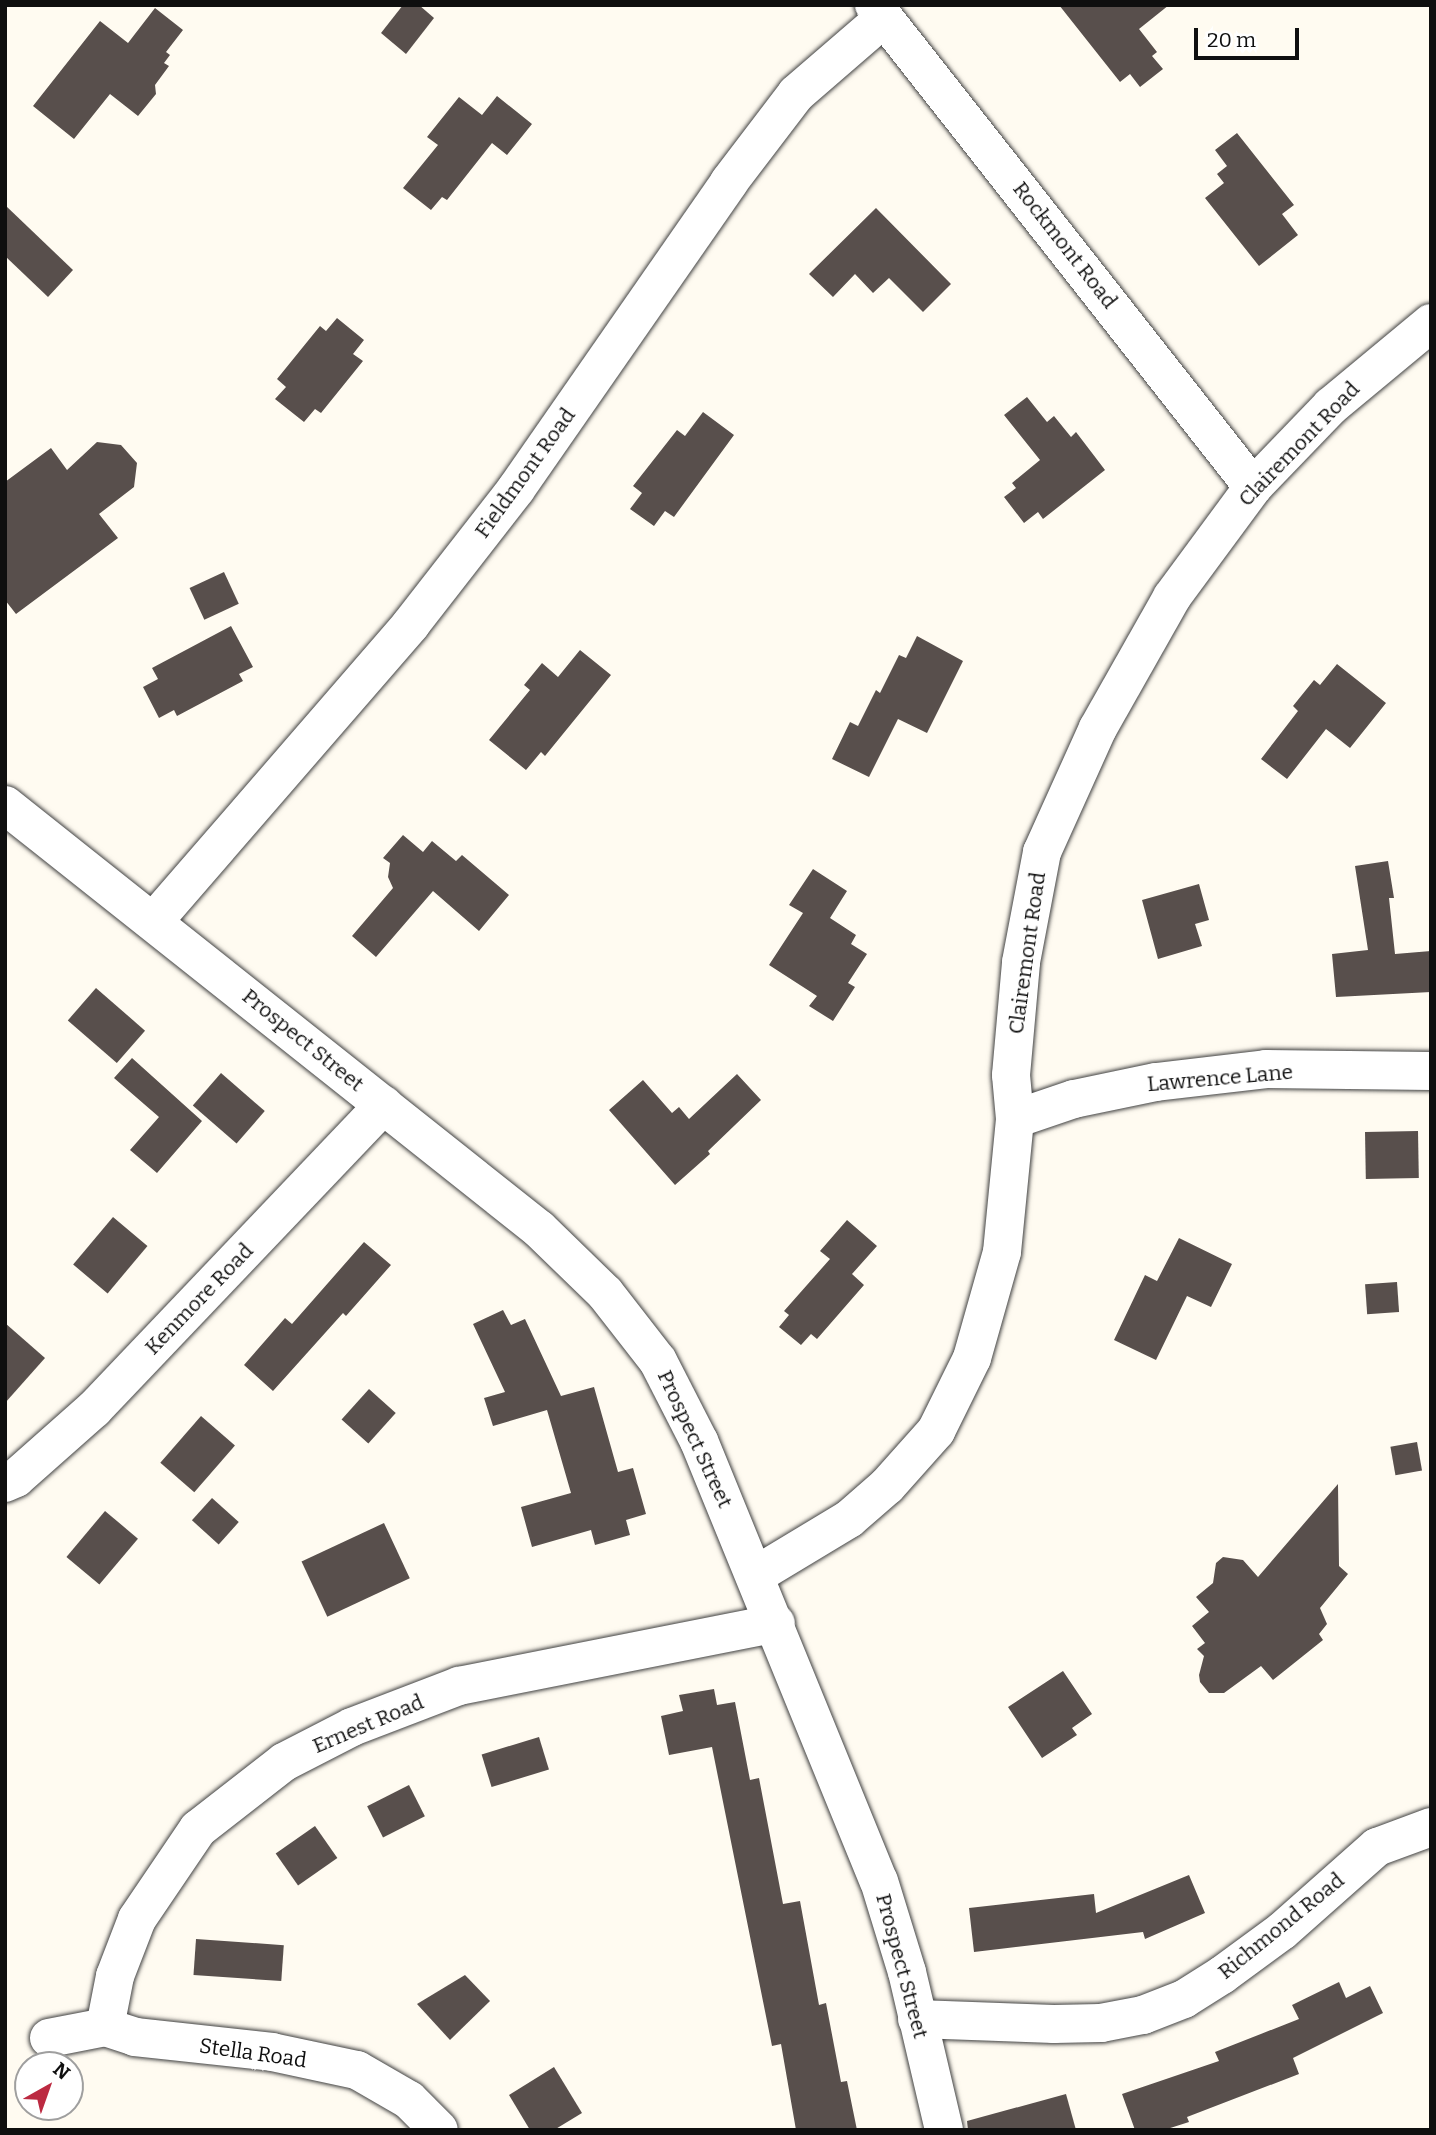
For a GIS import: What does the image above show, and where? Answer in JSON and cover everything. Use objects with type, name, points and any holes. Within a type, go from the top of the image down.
[{"type":"street","name":"Rockmont Road","points":[[879,12],[1075,257],[1253,487]]},
{"type":"street","name":"Fieldmont Road","points":[[153,921],[348,700],[419,614],[516,489],[666,271],[796,94],[879,12]]},
{"type":"street","name":"Clairemont Road","points":[[756,1575],[849,1519],[887,1486],[936,1431],[972,1358],[1002,1252],[1015,1119],[1011,1075],[1021,962],[1042,852],[1098,728],[1172,597],[1253,487],[1331,406],[1431,323]]},
{"type":"street","name":"Prospect Street","points":[[5,805],[539,1230],[605,1293],[633,1327],[679,1399],[776,1623],[887,1903],[907,1972],[944,2130]]},
{"type":"street","name":"Lawrence Lane","points":[[1015,1119],[1074,1099],[1156,1082],[1266,1069],[1431,1071]]},
{"type":"street","name":"Kenmore Road","points":[[5,1483],[16,1478],[94,1409],[384,1105]]},
{"type":"street","name":"Ernest Road","points":[[105,2026],[115,1976],[137,1919],[198,1829],[284,1762],[352,1727],[459,1686],[776,1623]]},
{"type":"street","name":"Richmond Road","points":[[917,2019],[1054,2024],[1101,2023],[1143,2015],[1184,1998],[1222,1975],[1282,1931],[1377,1847],[1431,1827]]},
{"type":"street","points":[[49,2038],[105,2026]]},
{"type":"street","name":"Stella Road","points":[[105,2026],[135,2037],[272,2052],[357,2070],[409,2100],[439,2130]]},
{"type":"building","points":[[403,5],[419,5],[434,18],[406,54],[381,33]]},
{"type":"building","points":[[1059,5],[1169,5],[1139,29],[1157,52],[1152,56],[1163,69],[1140,87],[1130,74],[1120,82]]},
{"type":"building","points":[[155,8],[183,30],[166,52],[170,55],[164,63],[169,66],[155,85],[156,94],[138,116],[110,94],[74,139],[33,106],[100,21],[128,43]]},
{"type":"building","points":[[497,96],[532,124],[507,155],[492,143],[447,200],[442,197],[431,210],[403,188],[438,145],[427,137],[459,97],[482,115]]},
{"type":"building","points":[[1237,133],[1294,205],[1282,214],[1298,235],[1259,266],[1205,198],[1224,183],[1217,174],[1227,166],[1215,150]]},
{"type":"building","points":[[5,205],[73,270],[48,297],[5,256]]},
{"type":"building","points":[[876,208],[951,284],[923,312],[889,278],[873,293],[855,274],[833,297],[809,274]]},
{"type":"building","points":[[337,318],[364,340],[353,354],[363,361],[321,413],[315,409],[304,422],[275,399],[286,387],[277,379],[320,326],[326,331]]},
{"type":"building","points":[[1027,397],[1047,422],[1054,416],[1071,437],[1076,432],[1105,470],[1043,519],[1038,512],[1024,523],[1004,497],[1016,488],[1012,483],[1040,460],[1004,415]]},
{"type":"building","points":[[703,412],[734,435],[674,517],[665,511],[654,526],[630,509],[642,493],[633,486],[677,430],[685,436]]},
{"type":"building","points":[[97,442],[121,445],[137,463],[134,487],[99,514],[118,538],[16,614],[5,600],[5,482],[51,448],[67,470]]},
{"type":"building","points":[[224,572],[239,604],[204,620],[190,588]]},
{"type":"building","points":[[231,626],[253,667],[239,674],[243,681],[177,716],[174,710],[159,718],[143,687],[158,679],[152,668]]},
{"type":"building","points":[[917,636],[963,661],[927,733],[898,719],[869,777],[832,759],[850,722],[858,726],[876,690],[880,693],[899,655],[906,658]]},
{"type":"building","points":[[580,650],[611,675],[545,756],[541,752],[526,770],[489,740],[530,690],[524,685],[542,663],[558,677]]},
{"type":"building","points":[[1337,664],[1386,703],[1350,748],[1326,729],[1287,779],[1261,759],[1298,711],[1293,706],[1314,680],[1320,685]]},
{"type":"building","points":[[403,835],[423,852],[432,841],[456,861],[462,855],[509,895],[479,931],[433,891],[376,957],[352,936],[393,888],[388,877],[390,863],[383,858]]},
{"type":"building","points":[[1388,861],[1394,898],[1389,898],[1395,954],[1431,951],[1431,992],[1336,997],[1332,954],[1368,950],[1355,866]]},
{"type":"building","points":[[813,869],[847,891],[830,918],[856,935],[851,944],[867,954],[848,983],[855,987],[833,1021],[809,1006],[817,996],[769,965],[803,913],[789,905]]},
{"type":"building","points":[[1199,884],[1209,920],[1195,924],[1202,946],[1158,959],[1142,900]]},
{"type":"building","points":[[96,988],[145,1031],[117,1063],[68,1020]]},
{"type":"building","points":[[132,1058],[202,1121],[157,1173],[130,1150],[159,1117],[114,1078]]},
{"type":"building","points":[[221,1073],[265,1111],[237,1144],[193,1105]]},
{"type":"building","points":[[737,1074],[761,1100],[708,1151],[710,1154],[675,1185],[609,1110],[643,1080],[672,1113],[679,1107],[689,1119]]},
{"type":"building","points":[[1418,1131],[1419,1178],[1366,1179],[1365,1132]]},
{"type":"building","points":[[113,1217],[147,1246],[108,1293],[73,1264]]},
{"type":"building","points":[[847,1220],[877,1246],[852,1274],[864,1285],[817,1339],[811,1334],[801,1345],[779,1327],[789,1315],[784,1311],[830,1259],[820,1251]]},
{"type":"building","points":[[1179,1238],[1232,1264],[1211,1307],[1187,1296],[1156,1360],[1114,1340],[1145,1275],[1157,1281]]},
{"type":"building","points":[[364,1242],[391,1265],[346,1316],[343,1313],[273,1391],[244,1365],[285,1318],[292,1324]]},
{"type":"building","points":[[1397,1282],[1399,1312],[1367,1314],[1365,1284]]},
{"type":"building","points":[[503,1310],[511,1325],[525,1319],[561,1396],[594,1387],[618,1472],[633,1468],[646,1514],[626,1520],[630,1535],[595,1545],[591,1530],[532,1547],[521,1507],[571,1493],[547,1410],[493,1426],[484,1398],[505,1392],[473,1324]]},
{"type":"building","points":[[5,1323],[45,1358],[5,1403]]},
{"type":"building","points":[[369,1389],[396,1413],[368,1444],[342,1419]]},
{"type":"building","points":[[201,1416],[235,1446],[194,1492],[160,1463]]},
{"type":"building","points":[[1417,1442],[1422,1471],[1395,1475],[1390,1447]]},
{"type":"building","points":[[1338,1484],[1339,1566],[1348,1574],[1320,1608],[1327,1624],[1319,1634],[1323,1640],[1273,1680],[1261,1666],[1224,1693],[1209,1693],[1200,1682],[1199,1675],[1204,1656],[1197,1649],[1205,1643],[1192,1626],[1209,1612],[1196,1597],[1213,1583],[1216,1563],[1223,1557],[1243,1560],[1258,1577]]},
{"type":"building","points":[[212,1498],[239,1522],[219,1544],[192,1520]]},
{"type":"building","points":[[105,1511],[138,1539],[99,1585],[66,1557]]},
{"type":"building","points":[[384,1523],[410,1578],[327,1617],[302,1561]]},
{"type":"building","points":[[1063,1671],[1092,1714],[1072,1728],[1077,1735],[1042,1758],[1008,1707]]},
{"type":"building","points":[[714,1689],[717,1705],[735,1702],[750,1780],[759,1778],[783,1904],[800,1901],[819,2005],[826,2003],[841,2082],[847,2081],[857,2130],[796,2130],[781,2044],[772,2046],[712,1747],[669,1755],[661,1716],[683,1711],[679,1695]]},
{"type":"building","points":[[539,1737],[549,1770],[492,1787],[482,1755]]},
{"type":"building","points":[[409,1785],[425,1816],[383,1838],[367,1806]]},
{"type":"building","points":[[315,1826],[337,1858],[298,1885],[276,1854]]},
{"type":"building","points":[[1189,1875],[1205,1913],[1145,1939],[1143,1932],[974,1952],[969,1908],[1094,1894],[1096,1913]]},
{"type":"building","points":[[196,1939],[284,1945],[281,1981],[193,1975]]},
{"type":"building","points":[[465,1975],[490,2001],[450,2040],[417,2004]]},
{"type":"building","points":[[1339,1982],[1346,1998],[1370,1986],[1383,2013],[1293,2058],[1299,2074],[1187,2117],[1189,2122],[1164,2130],[1135,2130],[1122,2094],[1219,2061],[1215,2052],[1299,2019],[1292,2005]]},
{"type":"building","points":[[554,2067],[582,2113],[554,2130],[530,2130],[509,2095]]},
{"type":"building","points":[[1066,2094],[1076,2130],[968,2130],[967,2121]]}]
